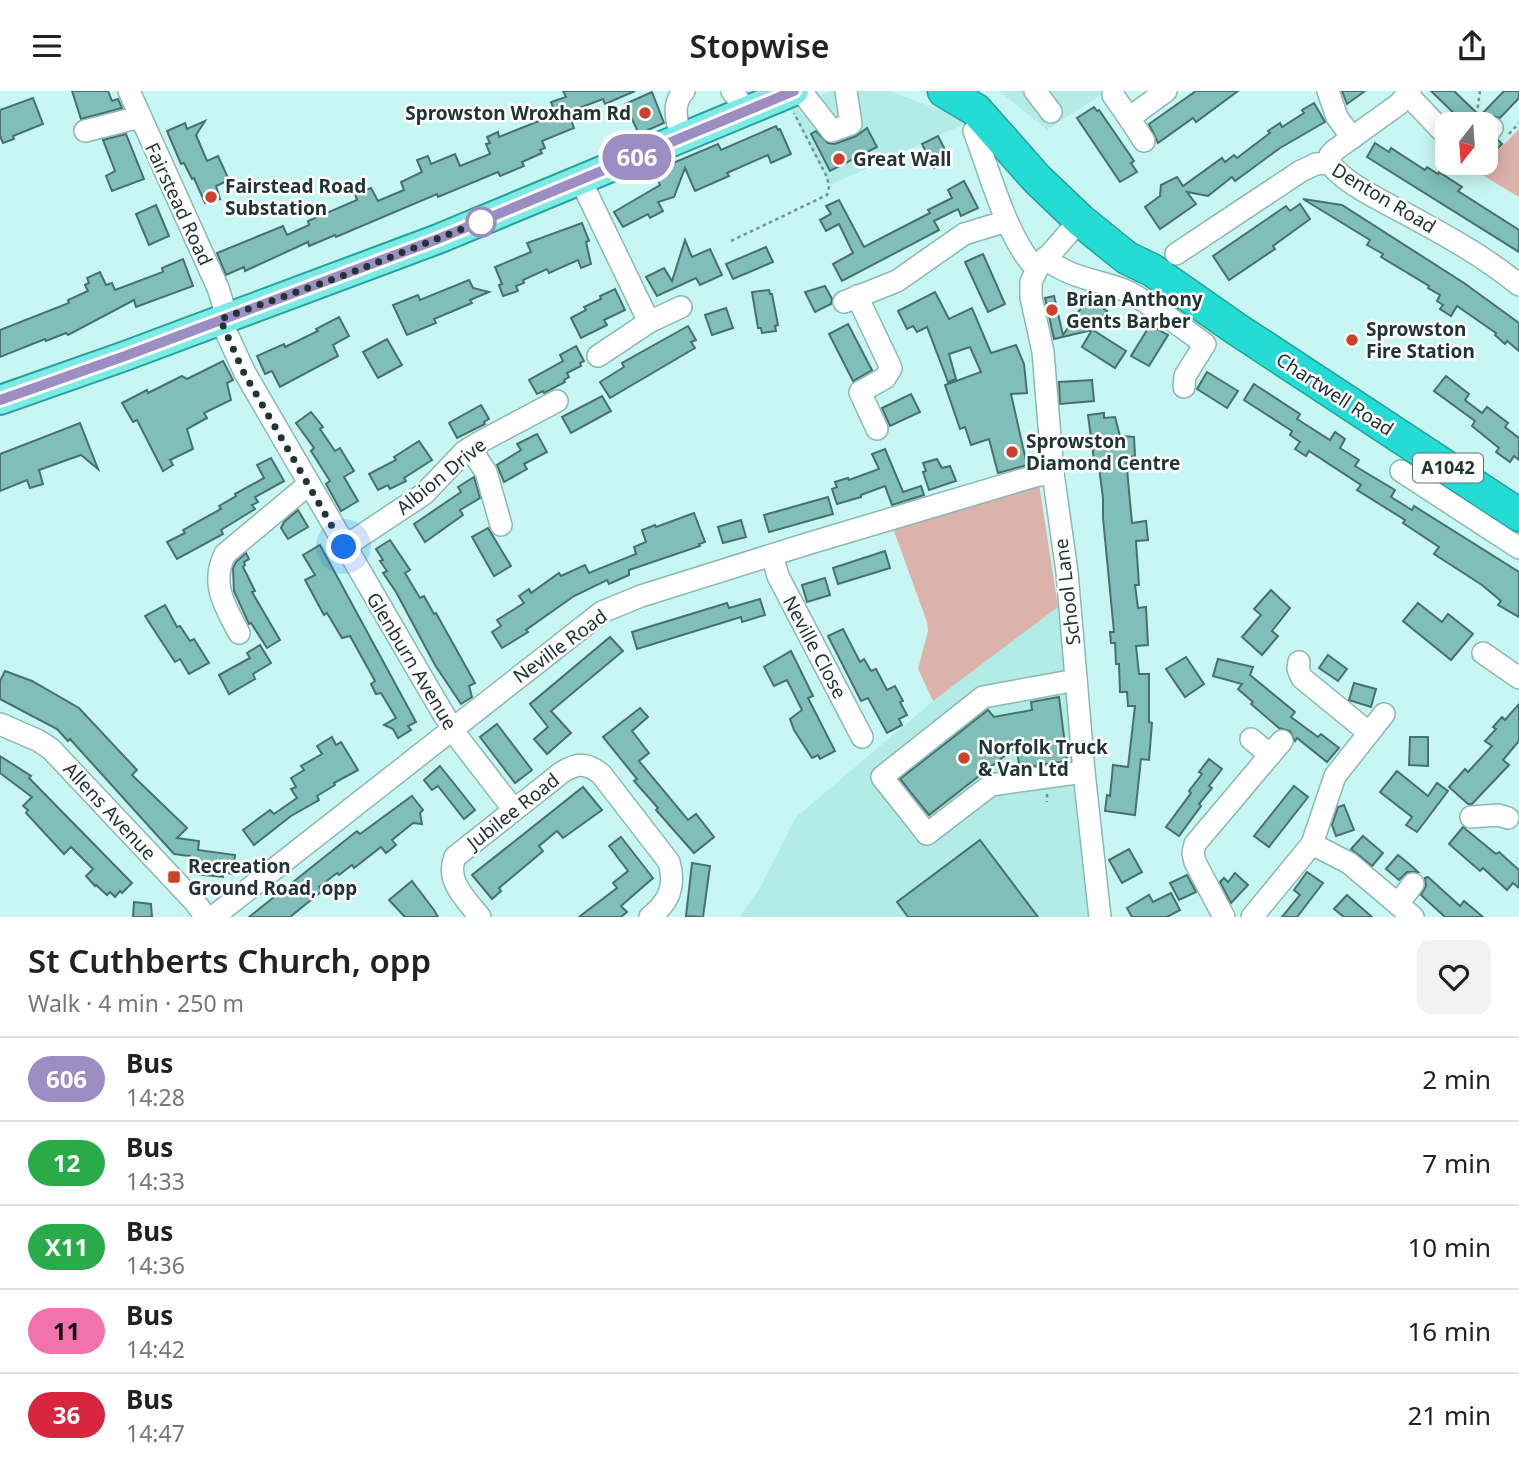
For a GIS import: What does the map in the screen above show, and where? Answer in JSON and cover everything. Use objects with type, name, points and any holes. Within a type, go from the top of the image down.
[{"type":"highway","name":"Chartwell Road","points":[[944,91],[976,110],[1037,179],[1080,220],[1127,258],[1164,262]]},
{"type":"highway","name":"Chartwell Road","points":[[983,91],[991,105],[1064,182],[1135,248],[1164,262],[1519,515]]},
{"type":"main road","points":[[0,400],[409,250],[581,181],[681,138],[739,101],[793,92]]},
{"type":"street","name":"Fairstead Road","points":[[130,91],[218,288],[223,318]]},
{"type":"street","points":[[681,138],[675,112],[677,100],[684,91]]},
{"type":"street","points":[[793,92],[832,131],[851,124],[846,91]]},
{"type":"street","points":[[1035,91],[1051,112]]},
{"type":"street","points":[[1129,118],[1166,91]]},
{"type":"street","points":[[1328,91],[1337,117],[1352,138]]},
{"type":"street","points":[[1330,163],[1330,155],[1409,93],[1435,122]]},
{"type":"street","points":[[1113,95],[1144,141]]},
{"type":"street","points":[[85,131],[140,117]]},
{"type":"street","points":[[974,131],[1007,221],[1029,261],[1129,292],[1205,344],[1185,376],[1184,387]]},
{"type":"street","name":"Denton Road","points":[[1164,262],[1301,171],[1316,164],[1330,163],[1336,173],[1353,184],[1445,236],[1519,285]]},
{"type":"street","points":[[581,181],[649,322]]},
{"type":"street","points":[[1041,263],[1080,220]]},
{"type":"street","points":[[877,429],[860,392],[885,378],[891,368],[851,299],[897,281],[964,234],[1007,221]]},
{"type":"street","name":"School Lane","points":[[1041,263],[1031,282],[1031,297],[1043,352],[1053,473],[1067,572],[1084,772],[1101,917]]},
{"type":"street","points":[[598,356],[649,322],[681,307]]},
{"type":"street","name":"Glenburn Avenue","points":[[223,318],[244,373],[344,547],[452,728],[514,810]]},
{"type":"street","name":"Albion Drive","points":[[344,547],[424,493],[470,448],[549,411]]},
{"type":"street","points":[[470,448],[486,472],[501,525]]},
{"type":"street","name":"Neville Road","points":[[212,917],[602,612],[640,596],[772,555],[1035,476],[1053,473]]},
{"type":"street","points":[[1407,482],[1519,548]]},
{"type":"street","points":[[239,633],[221,597],[217,583],[219,566],[225,554],[309,484]]},
{"type":"street","name":"Neville Close","points":[[772,555],[778,576],[862,737]]},
{"type":"street","points":[[1483,653],[1519,678]]},
{"type":"street","points":[[1299,662],[1298,669],[1302,678],[1368,732]]},
{"type":"street","points":[[1076,680],[983,697],[882,777],[927,834],[991,785],[1084,772]]},
{"type":"street","points":[[1252,917],[1312,844],[1335,776],[1384,714]]},
{"type":"street","name":"Allens Avenue","points":[[0,724],[51,749],[206,917]]},
{"type":"street","points":[[1224,917],[1195,862],[1193,853],[1195,844],[1276,748],[1251,739]]},
{"type":"street","name":"Jubilee Road","points":[[480,917],[453,879],[451,867],[455,857],[561,773],[573,765],[583,764],[593,767],[601,774],[669,862],[672,871],[668,900],[650,917]]},
{"type":"street","points":[[1471,817],[1516,817]]},
{"type":"street","points":[[1312,844],[1349,863],[1406,911],[1413,884]]},
{"type":"path","points":[[1476,112],[1480,91]]},
{"type":"path","points":[[731,241],[827,195],[827,177],[793,92]]},
{"type":"path","points":[[1047,794],[1047,802]]},
{"type":"shaded area","points":[[831,91],[889,91],[971,121],[830,185],[790,109]]},
{"type":"shaded area","points":[[999,91],[1107,91],[1047,130]]},
{"type":"shaded area","points":[[1519,129],[1519,197],[1482,175],[1498,175],[1498,150]]},
{"type":"shaded area","points":[[1038,477],[1058,607],[933,701],[918,669],[928,631],[927,622],[891,523]]},
{"type":"shaded area","points":[[1058,607],[1089,917],[739,917],[760,888],[796,817],[933,701]]},
{"type":"building","points":[[72,91],[108,91],[112,101],[118,99],[122,108],[81,119]]},
{"type":"building","points":[[563,91],[635,91],[605,104],[603,99],[568,112],[574,128],[542,141],[545,148],[540,150],[542,153],[522,162],[524,166],[500,176],[498,172],[438,197],[437,194],[336,237],[335,235],[309,246],[308,242],[245,271],[244,267],[226,275],[217,253],[283,226],[287,235],[309,225],[308,221],[357,200],[355,194],[371,188],[378,201],[404,190],[401,182],[422,172],[417,160],[428,156],[431,164],[455,154],[460,166],[490,154],[486,144],[490,143],[487,137],[498,132],[499,137],[539,121],[536,114],[553,107],[551,102],[566,97]]},
{"type":"building","points":[[1196,91],[1238,91],[1196,122],[1193,118],[1158,143],[1149,124]]},
{"type":"building","points":[[1342,91],[1365,91],[1347,104]]},
{"type":"building","points":[[1431,91],[1454,91],[1476,112],[1453,112]]},
{"type":"building","points":[[1504,91],[1519,91],[1519,98],[1500,118],[1498,112],[1484,112]]},
{"type":"building","name":"Sprowston Wroxham Rd","points":[[652,92],[664,123],[639,134],[625,104]]},
{"type":"building","points":[[33,98],[43,124],[3,143],[0,136],[0,110]]},
{"type":"building","points":[[1314,103],[1325,122],[1280,148],[1235,181],[1232,177],[1208,196],[1187,192],[1196,204],[1160,229],[1145,207],[1160,196],[1161,185],[1177,177],[1183,186],[1222,158],[1225,162],[1234,155],[1237,158],[1270,133],[1268,131],[1280,123],[1282,127]]},
{"type":"building","points":[[1094,107],[1099,110],[1134,161],[1131,163],[1137,172],[1120,182],[1077,118]]},
{"type":"building","points":[[205,121],[196,135],[207,161],[218,156],[229,180],[216,186],[220,199],[205,203],[194,178],[192,179],[184,163],[181,164],[167,131],[185,123],[187,129]]},
{"type":"building","points":[[776,126],[780,129],[791,154],[771,163],[768,155],[695,191],[685,168],[674,197],[658,202],[663,211],[650,218],[648,214],[623,227],[614,212],[660,185],[654,171],[718,144],[721,150]]},
{"type":"building","name":"Great Wall","points":[[867,128],[877,147],[830,171],[811,134],[816,131],[828,143],[835,144],[856,136]]},
{"type":"building","points":[[126,134],[144,179],[112,191],[106,176],[115,171],[103,140]]},
{"type":"building","points":[[938,136],[950,159],[934,168],[922,144]]},
{"type":"building","points":[[1375,143],[1389,152],[1391,148],[1425,170],[1427,167],[1435,175],[1444,175],[1462,187],[1458,191],[1519,230],[1519,252],[1367,157]]},
{"type":"building","points":[[964,181],[978,208],[961,216],[958,209],[934,221],[939,230],[842,281],[833,264],[853,253],[839,224],[826,231],[820,220],[831,214],[826,206],[839,200],[864,247],[930,213],[928,210],[952,198],[948,190]]},
{"type":"building","points":[[1303,199],[1342,205],[1464,283],[1519,323],[1519,351],[1507,341],[1505,344],[1496,333],[1457,306],[1451,316],[1440,309],[1443,305],[1437,301],[1440,295],[1428,288],[1429,286],[1381,257],[1383,254],[1367,245],[1370,240]]},
{"type":"building","points":[[1300,204],[1310,219],[1273,246],[1275,249],[1229,280],[1213,256],[1286,206],[1290,211]]},
{"type":"building","points":[[156,205],[169,236],[149,245],[136,214]]},
{"type":"building","points":[[582,223],[589,241],[586,242],[591,264],[581,268],[578,260],[549,273],[547,269],[523,280],[524,283],[516,286],[518,291],[503,296],[499,285],[502,284],[495,267],[531,252],[527,243]]},
{"type":"building","points":[[685,240],[692,257],[710,249],[722,275],[700,285],[696,278],[657,296],[646,277],[664,268],[672,281]]},
{"type":"building","points":[[766,247],[773,262],[733,279],[726,264]]},
{"type":"building","points":[[983,254],[1005,304],[988,312],[965,262]]},
{"type":"building","points":[[183,259],[193,286],[136,307],[134,300],[68,335],[66,333],[46,341],[45,339],[0,357],[0,330],[69,303],[68,300],[88,291],[85,285],[89,283],[87,278],[100,272],[106,285],[112,283],[115,290],[163,272],[162,268]]},
{"type":"building","points":[[469,280],[473,288],[489,292],[470,300],[472,303],[434,319],[436,323],[407,335],[393,305],[418,295],[420,300]]},
{"type":"building","points":[[825,286],[832,299],[831,304],[815,312],[805,292]]},
{"type":"building","points":[[615,289],[625,310],[604,320],[607,325],[581,338],[571,318],[586,310],[584,307],[601,299],[600,296]]},
{"type":"building","points":[[769,290],[778,325],[775,326],[776,331],[762,333],[761,328],[758,328],[752,292]]},
{"type":"building","points":[[935,292],[949,319],[972,308],[991,353],[1016,345],[1024,364],[1027,393],[1011,394],[1027,465],[998,473],[989,439],[971,445],[965,427],[960,429],[945,385],[981,372],[970,347],[949,354],[956,379],[948,382],[927,327],[917,332],[913,326],[907,329],[898,311]]},
{"type":"building","points":[[1091,293],[1108,304],[1104,309],[1107,311],[1093,330],[1126,351],[1115,368],[1082,347],[1092,330],[1054,339],[1045,298],[1054,296],[1063,335]]},
{"type":"building","points":[[726,308],[733,328],[712,335],[705,315]]},
{"type":"building","points":[[339,317],[349,336],[333,345],[338,356],[280,387],[272,371],[265,374],[257,356],[284,344],[285,347]]},
{"type":"building","points":[[848,324],[872,370],[853,381],[829,334]]},
{"type":"building","points":[[1150,325],[1168,335],[1149,366],[1131,356]]},
{"type":"building","points":[[688,326],[696,340],[691,342],[695,348],[610,398],[600,382],[624,367],[622,363]]},
{"type":"building","points":[[387,339],[402,365],[378,378],[363,352]]},
{"type":"building","points":[[576,346],[584,361],[580,363],[581,366],[567,373],[569,377],[565,382],[537,394],[529,380],[563,361],[560,355]]},
{"type":"building","points":[[223,361],[233,380],[227,383],[231,400],[204,413],[207,418],[187,429],[193,449],[170,460],[173,465],[163,471],[137,420],[133,422],[122,403],[182,376],[187,379]]},
{"type":"building","points":[[1207,372],[1238,391],[1227,408],[1197,389]]},
{"type":"building","points":[[1446,376],[1469,394],[1465,400],[1482,413],[1487,407],[1508,423],[1505,427],[1519,438],[1519,460],[1514,456],[1510,462],[1496,452],[1499,448],[1472,426],[1475,421],[1434,391]]},
{"type":"building","points":[[1092,380],[1094,401],[1060,404],[1059,382]]},
{"type":"building","points":[[1254,384],[1300,414],[1297,419],[1330,440],[1335,432],[1345,439],[1340,448],[1359,460],[1355,466],[1395,490],[1391,497],[1412,510],[1414,506],[1519,572],[1519,617],[1498,605],[1501,601],[1482,585],[1434,554],[1439,547],[1403,523],[1405,520],[1357,490],[1361,485],[1309,451],[1306,456],[1295,449],[1300,442],[1290,435],[1292,431],[1244,400]]},
{"type":"building","points":[[911,394],[920,412],[890,426],[882,408]]},
{"type":"building","points":[[602,396],[611,411],[571,433],[562,417]]},
{"type":"building","points":[[481,405],[489,419],[485,424],[457,438],[449,423]]},
{"type":"building","points":[[311,412],[323,427],[320,429],[335,451],[340,448],[354,471],[344,477],[358,501],[341,511],[326,484],[330,481],[311,451],[314,448],[296,423]]},
{"type":"building","points":[[1104,413],[1104,418],[1115,417],[1120,436],[1134,437],[1135,456],[1126,458],[1132,523],[1146,521],[1148,540],[1136,541],[1139,585],[1135,585],[1138,608],[1146,607],[1148,645],[1136,646],[1139,674],[1149,674],[1149,722],[1152,723],[1149,760],[1141,759],[1135,815],[1105,811],[1107,795],[1110,796],[1113,765],[1128,767],[1135,706],[1128,706],[1127,692],[1120,692],[1119,664],[1116,664],[1115,643],[1111,643],[1110,632],[1114,632],[1103,498],[1088,415]]},
{"type":"building","points":[[80,423],[98,469],[81,455],[39,470],[43,484],[30,488],[27,480],[0,491],[0,454]]},
{"type":"building","points":[[537,434],[547,452],[524,464],[527,469],[504,482],[497,465],[521,450],[517,444]]},
{"type":"building","points":[[419,441],[432,460],[404,478],[406,481],[390,489],[388,485],[378,490],[369,474],[396,460],[394,457]]},
{"type":"building","points":[[885,449],[903,492],[921,486],[924,495],[892,505],[885,486],[837,504],[832,489],[837,487],[835,482],[879,469],[872,454]]},
{"type":"building","points":[[271,458],[284,481],[255,497],[258,502],[252,505],[255,509],[221,530],[223,534],[177,559],[167,542],[221,509],[219,506],[236,496],[235,494],[264,478],[257,465]]},
{"type":"building","points":[[937,459],[942,468],[950,466],[956,481],[929,490],[923,463]]},
{"type":"building","points":[[474,477],[480,498],[460,510],[463,515],[425,542],[414,524],[461,492],[458,487]]},
{"type":"building","points":[[828,497],[833,514],[769,532],[764,515]]},
{"type":"building","points":[[298,510],[308,527],[288,539],[281,528]]},
{"type":"building","points":[[694,513],[705,542],[699,544],[700,546],[629,570],[629,575],[609,584],[607,580],[574,596],[526,630],[528,632],[502,648],[492,632],[501,626],[497,620],[524,603],[519,596],[529,589],[531,593],[559,573],[561,576],[585,565],[589,573],[636,554],[634,547],[646,542],[642,530]]},
{"type":"building","points":[[741,520],[746,537],[723,543],[718,527]]},
{"type":"building","points":[[488,528],[511,566],[494,576],[472,537]]},
{"type":"building","points":[[390,540],[410,570],[405,573],[420,598],[424,596],[434,614],[436,613],[475,683],[469,686],[472,697],[461,704],[435,665],[383,573],[387,571],[376,549]]},
{"type":"building","points":[[320,545],[416,722],[408,726],[411,730],[398,738],[393,729],[384,725],[396,718],[381,693],[376,694],[371,684],[375,681],[350,636],[342,638],[327,613],[324,615],[305,580],[315,575],[303,555]]},
{"type":"building","points":[[885,551],[890,568],[838,584],[833,568]]},
{"type":"building","points":[[246,553],[249,559],[244,562],[243,567],[255,591],[252,592],[280,640],[267,648],[251,623],[249,624],[234,591],[233,568]]},
{"type":"building","points":[[825,578],[830,595],[807,602],[802,585]]},
{"type":"building","points":[[1271,590],[1290,608],[1272,631],[1278,636],[1262,655],[1242,637],[1261,615],[1254,609]]},
{"type":"building","points":[[760,599],[765,615],[742,622],[741,617],[637,649],[632,632],[727,603],[729,608]]},
{"type":"building","points":[[1418,603],[1442,622],[1448,614],[1473,634],[1451,660],[1403,621]]},
{"type":"building","points":[[165,605],[177,627],[180,626],[190,641],[194,639],[209,663],[189,674],[180,659],[175,662],[145,616]]},
{"type":"building","points":[[843,629],[860,662],[864,659],[871,671],[876,669],[887,690],[895,686],[903,701],[900,702],[907,715],[899,719],[902,725],[887,733],[868,698],[861,701],[828,636]]},
{"type":"building","points":[[610,637],[623,651],[551,711],[571,733],[547,754],[534,739],[548,727],[530,704]]},
{"type":"building","points":[[260,645],[271,663],[253,674],[255,679],[229,694],[219,675],[250,658],[247,653]]},
{"type":"building","points":[[791,651],[813,696],[808,698],[835,751],[820,759],[818,755],[812,758],[794,730],[790,719],[802,710],[787,680],[774,686],[764,667]]},
{"type":"building","points":[[1328,655],[1347,669],[1338,681],[1319,668]]},
{"type":"building","points":[[1186,657],[1204,684],[1185,697],[1166,669]]},
{"type":"building","points":[[1218,659],[1253,667],[1250,675],[1295,712],[1291,717],[1318,737],[1321,734],[1339,748],[1327,762],[1297,738],[1295,741],[1290,731],[1279,728],[1251,704],[1253,702],[1238,689],[1242,684],[1213,676]]},
{"type":"building","points":[[5,671],[32,681],[79,708],[137,770],[132,775],[187,828],[177,838],[199,841],[198,850],[235,855],[233,874],[223,872],[223,877],[194,874],[195,869],[189,868],[190,856],[174,854],[70,739],[68,741],[57,729],[0,699],[0,681]]},
{"type":"building","points":[[1354,683],[1376,689],[1371,707],[1349,700]]},
{"type":"building","name":"Norfolk Truck & Van Ltd","points":[[1059,697],[1067,761],[1020,768],[1016,747],[929,815],[900,779],[988,710],[994,717],[1032,710],[1031,702]]},
{"type":"building","points":[[1519,704],[1519,741],[1503,760],[1509,765],[1472,804],[1468,804],[1449,787],[1465,769],[1468,772],[1492,746],[1485,741],[1496,729],[1493,727],[1502,717],[1505,720]]},
{"type":"building","points":[[640,708],[648,717],[632,731],[649,753],[639,761],[688,820],[696,814],[714,837],[694,853],[656,810],[658,808],[634,781],[637,779],[603,737]]},
{"type":"building","points":[[497,724],[532,770],[515,783],[480,737]]},
{"type":"building","points":[[332,737],[336,745],[341,742],[358,770],[334,783],[335,785],[317,796],[319,800],[291,816],[254,845],[243,830],[270,810],[274,814],[297,798],[291,789],[296,787],[291,778],[304,770],[301,766],[322,754],[317,746]]},
{"type":"building","points":[[1410,737],[1428,737],[1428,766],[1409,765]]},
{"type":"building","points":[[0,756],[31,776],[29,778],[132,883],[122,893],[120,891],[115,897],[110,892],[107,895],[95,886],[86,876],[93,869],[71,847],[64,854],[26,813],[28,810],[23,806],[32,797],[0,773]]},
{"type":"building","points":[[1209,759],[1222,769],[1209,786],[1212,788],[1199,804],[1201,806],[1179,836],[1166,827],[1191,793],[1189,791],[1202,774],[1199,772]]},
{"type":"building","points":[[440,766],[475,810],[464,819],[438,786],[432,790],[424,780]]},
{"type":"building","points":[[1397,771],[1428,796],[1437,783],[1448,791],[1417,832],[1406,825],[1412,817],[1380,792]]},
{"type":"building","points":[[1294,786],[1308,797],[1269,847],[1254,836]]},
{"type":"building","points":[[583,787],[602,810],[563,838],[557,831],[539,846],[543,851],[499,888],[501,891],[492,899],[472,875]]},
{"type":"building","points":[[412,796],[423,810],[420,813],[422,824],[413,823],[392,840],[396,845],[386,853],[381,847],[354,868],[352,865],[339,875],[337,873],[319,887],[322,891],[290,917],[249,917],[357,831],[360,834]]},
{"type":"building","points":[[1344,805],[1354,830],[1336,836],[1332,825],[1338,807]]},
{"type":"building","points":[[1463,827],[1519,870],[1519,888],[1513,883],[1507,890],[1483,868],[1480,871],[1449,844]]},
{"type":"building","points":[[1363,836],[1383,853],[1372,866],[1351,849]]},
{"type":"building","points":[[621,837],[653,878],[621,906],[627,912],[621,917],[579,917],[617,888],[613,883],[628,871],[609,846]]},
{"type":"building","points":[[980,840],[1038,917],[908,917],[897,902]]},
{"type":"building","points":[[1129,849],[1142,872],[1122,883],[1109,860]]},
{"type":"building","points":[[1398,855],[1418,872],[1407,872],[1399,880],[1386,869]]},
{"type":"building","points":[[692,863],[710,866],[703,917],[686,916]]},
{"type":"building","points":[[1307,872],[1323,883],[1297,917],[1282,917],[1300,895],[1294,890]]},
{"type":"building","points":[[1235,873],[1248,885],[1231,903],[1220,882],[1224,878],[1228,882]]},
{"type":"building","points":[[1187,875],[1196,892],[1179,900],[1170,883]]},
{"type":"building","points":[[1428,877],[1460,906],[1464,901],[1483,917],[1445,917],[1421,895],[1426,886],[1425,878]]},
{"type":"building","points":[[412,881],[438,917],[405,917],[389,900]]},
{"type":"building","points":[[1171,893],[1180,910],[1167,917],[1132,917],[1127,908],[1149,895],[1153,902]]},
{"type":"building","points":[[1347,895],[1372,917],[1344,917],[1334,909]]},
{"type":"building","points":[[134,902],[151,904],[152,917],[133,917]]},
{"type":"bus line","name":"606","points":[[0,400],[438,239],[794,91]]},
{"type":"place","name":"Sprowston Wroxham Rd","points":[[645,113]]},
{"type":"place","name":"Great Wall","points":[[839,159]]},
{"type":"place","name":"Fairstead Road Substation","points":[[211,197]]},
{"type":"place","name":"Brian Anthony Gents Barber","points":[[1052,310]]},
{"type":"place","name":"Sprowston Fire Station","points":[[1352,340]]},
{"type":"place","name":"Sprowston Diamond Centre","points":[[1012,452]]},
{"type":"place","name":"Norfolk Truck & Van Ltd","points":[[964,758]]},
{"type":"place","name":"Recreation Ground Road, opp","points":[[174,877]]},
{"type":"route","points":[[344,547],[244,373],[220,319],[345,275],[485,220],[481,222]]}]
